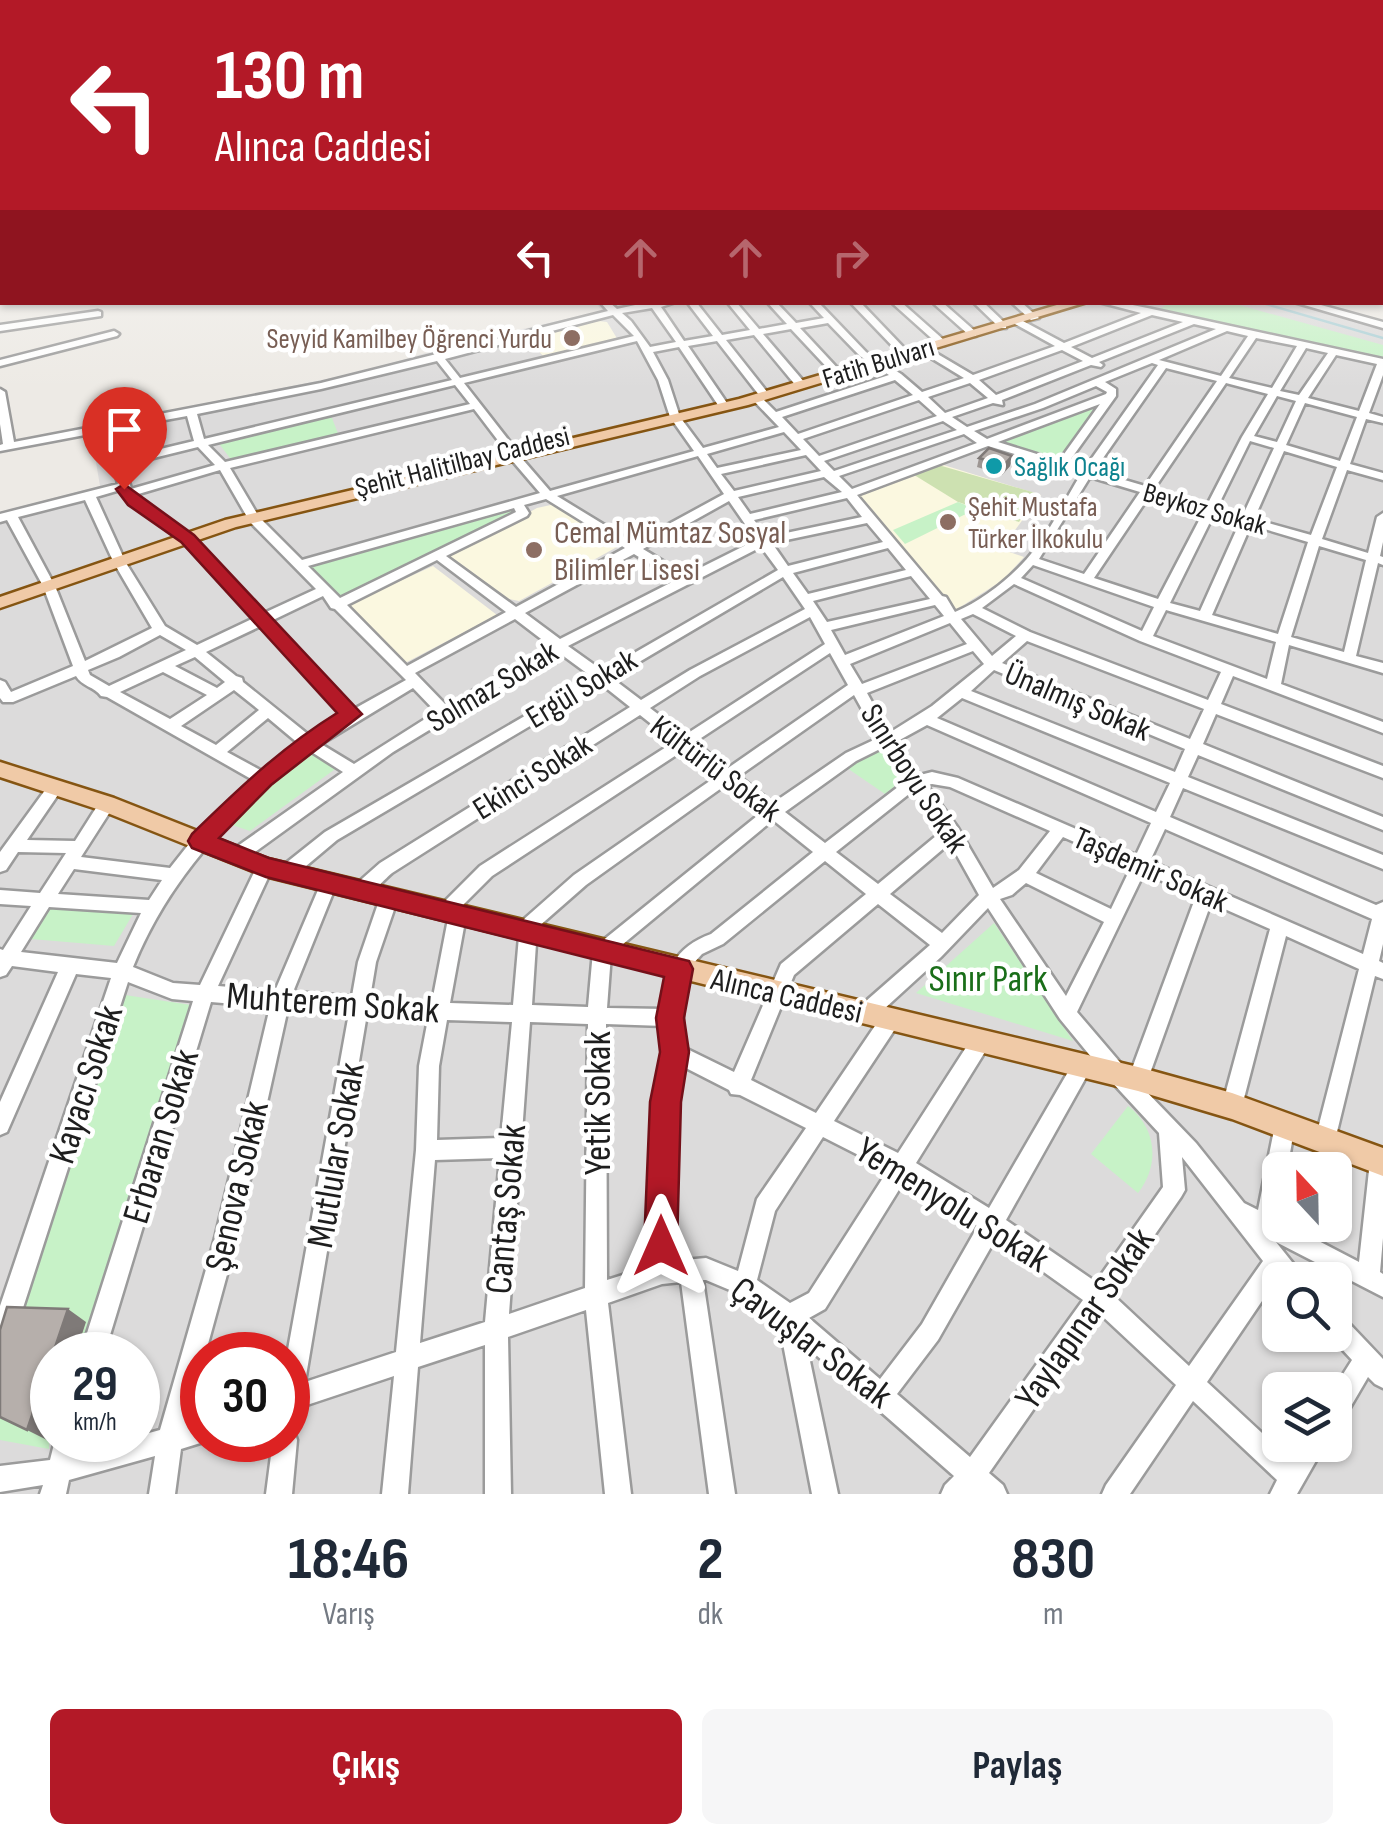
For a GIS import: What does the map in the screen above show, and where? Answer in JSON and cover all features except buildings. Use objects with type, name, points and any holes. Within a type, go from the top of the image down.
[{"type":"main road","points":[[1017,320],[1061,305]]},
{"type":"main road","name":"Fatih Bulvarı","points":[[674,412],[760,394],[902,350],[1070,305]]},
{"type":"main road","points":[[902,350],[939,340]]},
{"type":"main road","name":"Şehit Halitilbay Caddesi","points":[[0,602],[254,519],[674,412]]},
{"type":"main road","name":"Alınca Caddesi","points":[[3,775],[56,786],[276,870],[1127,1077],[1232,1106],[1381,1162]]},
{"type":"street","points":[[0,392],[5,447],[192,413],[439,357],[608,307],[639,305]]},
{"type":"street","points":[[655,305],[722,402]]},
{"type":"street","name":"Ünalmış Sokak","points":[[693,305],[775,416],[872,518],[992,664],[1193,750],[1383,824]]},
{"type":"street","points":[[733,305],[798,382]]},
{"type":"street","points":[[774,305],[835,371]]},
{"type":"street","name":"Beykoz Sokak","points":[[815,305],[872,360],[898,376],[943,416],[988,444],[1378,559]]},
{"type":"street","points":[[857,305],[902,350]]},
{"type":"street","points":[[899,305],[939,340]]},
{"type":"street","points":[[940,305],[971,332]]},
{"type":"street","points":[[984,305],[1119,375]]},
{"type":"street","points":[[1015,305],[1017,320]]},
{"type":"street","points":[[1116,305],[1383,362],[1315,540],[1282,640],[1273,686]]},
{"type":"street","points":[[297,564],[922,396],[1064,346],[1159,305]]},
{"type":"street","points":[[1309,305],[1383,325]]},
{"type":"street","name":"Sınırboyu Sokak","points":[[608,307],[626,320],[639,338],[674,412],[761,542],[810,604],[885,738],[952,832],[1066,1012],[1127,1077],[1275,1262]]},
{"type":"street","points":[[0,328],[98,314]]},
{"type":"street","points":[[646,350],[831,320]]},
{"type":"street","points":[[716,472],[813,456],[943,416],[1194,322]]},
{"type":"street","name":"Kayacı Sokak","points":[[2,1328],[124,972],[153,907],[201,841],[262,778],[351,714],[516,613],[732,495],[828,474],[1040,406],[1158,362],[1227,328]]},
{"type":"street","points":[[0,363],[114,334]]},
{"type":"street","points":[[1086,578],[1254,334]]},
{"type":"street","points":[[118,463],[639,338]]},
{"type":"street","points":[[1146,638],[1247,438],[1304,345]]},
{"type":"street","points":[[921,348],[972,379],[993,400],[1018,413]]},
{"type":"street","points":[[1204,617],[1302,400],[1334,352]]},
{"type":"street","points":[[439,357],[548,495],[686,581]]},
{"type":"street","points":[[842,662],[973,609],[1032,561],[1158,362],[1383,420]]},
{"type":"street","points":[[775,416],[898,376]]},
{"type":"street","points":[[1061,466],[1110,396],[1112,391],[1099,383]]},
{"type":"street","points":[[746,518],[850,494],[1110,396]]},
{"type":"street","points":[[262,778],[84,678],[49,586],[6,517],[476,406]]},
{"type":"street","points":[[1040,406],[1059,416]]},
{"type":"street","points":[[332,411],[342,438]]},
{"type":"street","points":[[192,413],[200,443],[223,466],[254,519],[446,714]]},
{"type":"street","points":[[110,428],[126,490],[166,526],[187,538],[351,714]]},
{"type":"street","points":[[1247,438],[1383,477]]},
{"type":"street","points":[[89,495],[120,562],[160,629],[236,681],[308,742],[353,771]]},
{"type":"street","points":[[336,605],[523,513],[517,503]]},
{"type":"street","points":[[1348,658],[1378,559],[1383,516]]},
{"type":"street","name":"Solmaz Sokak","points":[[238,855],[353,771],[558,645],[761,542],[872,518]]},
{"type":"street","name":"Ergül Sokak","points":[[276,870],[784,571],[893,543]]},
{"type":"street","name":"Kültürlü Sokak","points":[[440,556],[942,944]]},
{"type":"street","points":[[1032,561],[1160,604],[1383,668]]},
{"type":"street","name":"Ekinci Sokak","points":[[360,891],[386,868],[810,604],[916,570]]},
{"type":"street","points":[[1013,578],[1146,638],[1383,728]]},
{"type":"street","points":[[106,693],[323,592]]},
{"type":"street","points":[[822,628],[941,600]]},
{"type":"street","points":[[973,609],[1026,635],[1383,772]]},
{"type":"street","points":[[3,696],[81,668],[160,629]]},
{"type":"street","points":[[602,951],[672,890],[774,811],[885,738],[902,733],[924,718],[1026,635]]},
{"type":"street","points":[[394,1494],[426,1150],[428,1066],[450,914],[486,871],[832,646]]},
{"type":"street","points":[[528,929],[580,880],[724,776],[858,689],[974,646]]},
{"type":"street","points":[[162,665],[217,694]]},
{"type":"street","points":[[1066,1012],[1115,919],[1229,670]]},
{"type":"street","points":[[169,727],[236,681]]},
{"type":"street","points":[[958,692],[1383,862]]},
{"type":"street","points":[[216,753],[267,711]]},
{"type":"street","points":[[924,718],[1383,914],[1376,968],[1325,1140]]},
{"type":"street","name":"Taşdemir Sokak","points":[[917,781],[932,778],[953,782],[1376,968]]},
{"type":"street","points":[[662,1273],[666,1102],[674,1052],[670,1018],[679,969],[692,950],[717,939],[875,809],[917,781]]},
{"type":"street","points":[[0,865],[56,786]]},
{"type":"street","points":[[2,961],[107,804]]},
{"type":"street","points":[[866,1014],[989,896],[1006,890],[1026,875],[1060,830]]},
{"type":"street","points":[[738,1087],[787,970],[952,832]]},
{"type":"street","points":[[14,846],[176,876]]},
{"type":"street","name":"Erbaran Sokak","points":[[99,1332],[206,992],[276,870]]},
{"type":"street","points":[[1026,875],[1115,919]]},
{"type":"street","name":"Şenova Sokak","points":[[162,1494],[170,1440],[226,1238],[281,999],[329,883]]},
{"type":"street","points":[[1127,1077],[1206,894]]},
{"type":"street","points":[[0,897],[153,907]]},
{"type":"street","name":"Mutlular Sokak","points":[[301,1332],[367,962],[389,898]]},
{"type":"street","points":[[1232,1106],[1280,925]]},
{"type":"street","name":"Cantaş Sokak","points":[[498,1494],[496,1328],[528,929]]},
{"type":"street","name":"Yetik Sokak","points":[[602,951],[597,1016],[596,1297],[618,1494]]},
{"type":"street","name":"Muhterem Sokak","points":[[2,961],[124,972],[172,991],[437,1011],[670,1018]]},
{"type":"street","points":[[0,1125],[70,966]]},
{"type":"street","points":[[745,1285],[765,1207],[890,1020]]},
{"type":"street","points":[[825,1494],[789,1316],[817,1301],[982,1041]]},
{"type":"street","name":"Yemenyolu Sokak","points":[[674,1052],[902,1166],[1098,1296],[1193,1381],[1288,1486]]},
{"type":"street","points":[[882,1394],[930,1332],[1082,1066]]},
{"type":"street","points":[[1280,1152],[1285,1125]]},
{"type":"street","name":"Yaylapınar Sokak","points":[[954,1494],[974,1473],[1174,1190],[1169,1128]]},
{"type":"street","points":[[426,1150],[510,1148]]},
{"type":"street","points":[[1300,1242],[1376,1282],[1381,1162]]},
{"type":"street","points":[[1234,1210],[1262,1222]]},
{"type":"street","points":[[691,1271],[722,1494]]},
{"type":"street","name":"Çavuşlar Sokak","points":[[310,1396],[405,1358],[662,1273],[718,1272],[745,1285],[789,1316],[994,1494]]},
{"type":"street","points":[[1115,1494],[1262,1281]]},
{"type":"street","points":[[1352,1343],[1375,1367],[1352,1391]]},
{"type":"street","points":[[0,1480],[55,1483],[180,1437]]},
{"type":"street","points":[[280,1494],[283,1462]]},
{"type":"street","points":[[1288,1486],[1303,1462]]},
{"type":"shaded area","points":[[598,305],[1317,305],[1383,323],[1383,1494],[0,1494],[0,512],[100,486],[90,427],[361,372],[460,343],[602,311]]},
{"type":"shaded area","name":"Seyyid Kamilbey Öğrenci Yurdu","points":[[590,320],[607,322],[618,340],[544,357],[525,336]]},
{"type":"shaded area","name":"Şehit Mustafa Türker İlkokulu","points":[[934,462],[1041,495],[1001,549],[1024,557],[1003,580],[954,611],[850,494]]},
{"type":"shaded area","name":"Cemal Mümtaz Sosyal Bilimler Lisesi","points":[[555,504],[618,543],[617,547],[519,601],[509,599],[450,556],[537,508]]},
{"type":"shaded area","points":[[433,566],[497,615],[405,663],[343,607]]},
{"type":"green space","points":[[1166,305],[1239,305],[1383,345],[1383,357],[1159,309]]},
{"type":"green space","points":[[1099,404],[1056,462],[996,444]]},
{"type":"green space","points":[[330,413],[339,436],[233,462],[217,441]]},
{"type":"green space","points":[[935,464],[1039,494],[1019,522],[958,502],[911,473]]},
{"type":"green space","points":[[958,502],[976,509],[905,544],[893,530]]},
{"type":"green space","points":[[521,506],[525,513],[342,600],[306,566]]},
{"type":"green space","points":[[307,747],[338,767],[250,831],[232,825]]},
{"type":"green space","points":[[874,748],[883,748],[907,776],[885,794],[847,768]]},
{"type":"green space","points":[[52,903],[136,909],[114,946],[31,939]]},
{"type":"green space","name":"Sınır Park","points":[[994,923],[1073,1041],[916,993]]},
{"type":"green space","points":[[125,995],[191,1005],[86,1332],[30,1332],[30,1446],[0,1440],[0,1352]]},
{"type":"green space","points":[[1128,1106],[1145,1125],[1152,1147],[1150,1171],[1138,1193],[1091,1154]]},
{"type":"waterway","points":[[1269,305],[1383,338]]},
{"type":"place","name":"Seyyid Kamilbey Öğrenci Yurdu","points":[[572,338]]},
{"type":"place","name":"Sağlık Ocağı","points":[[994,466]]},
{"type":"place","name":"Şehit Mustafa Türker İlkokulu","points":[[948,522]]},
{"type":"place","name":"Cemal Mümtaz Sosyal Bilimler Lisesi","points":[[534,550]]},
{"type":"route","points":[[124,489],[134,502],[187,538],[351,714],[262,778],[201,841],[266,867],[679,969],[670,1018],[674,1052],[666,1102],[661,1246]]}]
